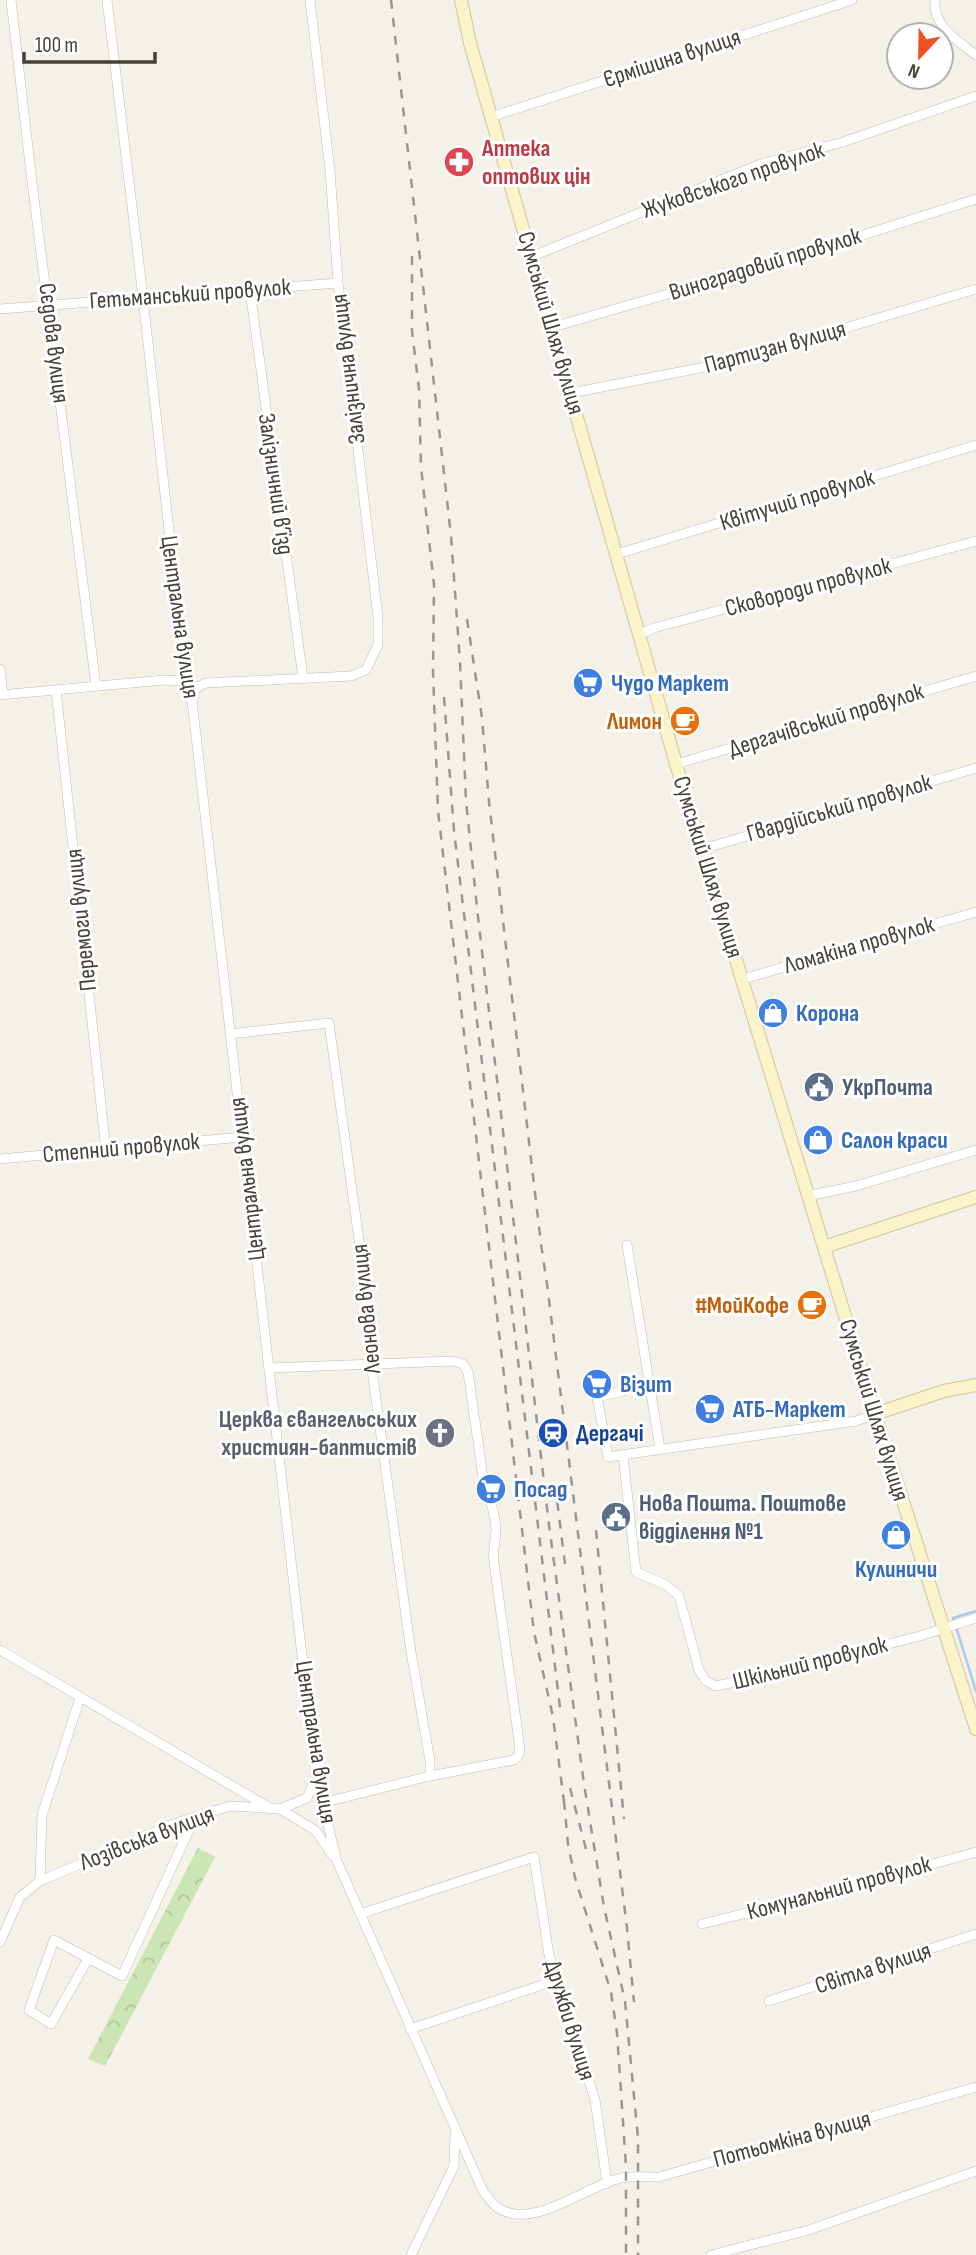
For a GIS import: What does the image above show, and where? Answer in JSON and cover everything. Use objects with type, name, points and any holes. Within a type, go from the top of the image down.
[{"type":"main road","name":"Сумський Шлях вулиця","points":[[461,0],[470,43],[676,764],[807,1196],[976,1729]]},
{"type":"main road","points":[[824,1247],[976,1197]]},
{"type":"main road","points":[[875,1414],[944,1391],[976,1385]]},
{"type":"street","name":"Сєдова вулиця","points":[[11,0],[96,686]]},
{"type":"street","name":"Центральна вулиця","points":[[107,0],[186,681],[192,701],[316,1777],[337,1861],[483,2191],[496,2208],[513,2214],[540,2211],[564,2204],[607,2183]]},
{"type":"street","name":"Залізнична вулиця","points":[[303,678],[351,676],[366,670],[378,645],[378,617],[338,283],[330,171],[310,0]]},
{"type":"street","name":"Єрмішина вулиця","points":[[491,117],[852,0]]},
{"type":"street","points":[[933,3],[937,20],[944,29],[976,55]]},
{"type":"street","name":"Жуковського провулок","points":[[533,256],[761,164],[843,142],[976,96]]},
{"type":"street","name":"Виноградовий провулок","points":[[553,327],[772,264],[976,199]]},
{"type":"street","name":"Гетьманський провулок","points":[[0,309],[338,283]]},
{"type":"street","name":"Партизан вулиця","points":[[571,393],[731,362],[976,289]]},
{"type":"street","name":"Залізничний в’їзд","points":[[250,290],[303,678]]},
{"type":"street","name":"Квітучий провулок","points":[[617,554],[976,445]]},
{"type":"street","name":"Сковороди провулок","points":[[640,634],[976,541]]},
{"type":"street","points":[[0,669],[2,695],[164,680],[206,683],[303,678]]},
{"type":"street","name":"Дергачівський провулок","points":[[676,764],[976,676]]},
{"type":"street","points":[[192,701],[196,688],[206,683]]},
{"type":"street","name":"Перемоги вулиця","points":[[56,690],[106,1151]]},
{"type":"street","name":"Гвардійський провулок","points":[[703,849],[976,768]]},
{"type":"street","name":"Ломакіна провулок","points":[[743,979],[976,912]]},
{"type":"street","name":"Леонова вулиця","points":[[230,1034],[328,1023],[362,1262],[371,1363],[411,1652],[430,1761],[430,1776]]},
{"type":"street","name":"Степний провулок","points":[[0,1159],[242,1137]]},
{"type":"street","points":[[807,1196],[856,1186],[976,1150]]},
{"type":"street","points":[[627,1245],[660,1449]]},
{"type":"street","points":[[269,1368],[453,1361],[463,1364],[468,1372],[483,1477],[492,1500],[496,1531],[493,1557],[520,1750],[514,1760],[430,1776],[322,1803]]},
{"type":"street","points":[[649,1385],[597,1396],[608,1457],[856,1421],[875,1414]]},
{"type":"street","name":"Шкільний провулок","points":[[623,1455],[636,1572],[666,1585],[679,1596],[699,1670],[706,1681],[716,1686],[764,1676],[976,1618]]},
{"type":"street","points":[[0,1650],[316,1831],[337,1861]]},
{"type":"street","points":[[40,1881],[41,1815],[80,1698]]},
{"type":"street","points":[[276,1809],[307,1798],[316,1777]]},
{"type":"street","name":"Лозівська вулиця","points":[[0,1942],[20,1897],[40,1881],[176,1823],[230,1806],[276,1809]]},
{"type":"street","points":[[88,1959],[51,2024],[29,2010],[54,1940],[122,1976],[195,1817]]},
{"type":"street","name":"Комунальний провулок","points":[[702,1924],[976,1852]]},
{"type":"street","name":"Дружби вулиця","points":[[360,1914],[534,1857],[549,1955],[595,2100],[607,2183]]},
{"type":"street","name":"Світла вулиця","points":[[769,2001],[976,1934]]},
{"type":"street","points":[[410,2029],[557,1980]]},
{"type":"street","name":"Потьомкіна вулиця","points":[[607,2183],[622,2178],[659,2176],[976,2087]]},
{"type":"street","points":[[411,2255],[454,2166],[455,2129]]},
{"type":"street","points":[[711,2255],[809,2230],[976,2171]]},
{"type":"green space","points":[[198,1848],[215,1857],[105,2066],[88,2059]]},
{"type":"waterway","points":[[954,1621],[953,1618],[976,1611]]},
{"type":"waterway","points":[[956,1627],[976,1691]]},
{"type":"railway","points":[[391,0],[451,536],[466,801],[478,917],[549,1525],[584,1784],[604,1907],[625,2001],[638,2138],[638,2255]]},
{"type":"railway","points":[[412,256],[412,331],[419,389],[421,467],[434,585],[433,671],[438,811],[534,1632],[553,1717],[564,1802]]},
{"type":"railway","points":[[467,619],[482,718],[489,802],[541,1244],[634,2002]]},
{"type":"railway","points":[[444,697],[454,831],[561,1716]]},
{"type":"railway","points":[[555,1484],[565,1564]]},
{"type":"railway","points":[[596,1530],[624,1819]]},
{"type":"railway","points":[[570,1788],[586,1849]]},
{"type":"railway","points":[[564,1801],[568,1844],[575,1878],[611,1992],[617,2033],[626,2166],[626,2255]]},
{"type":"place","name":"Аптека оптових цін","points":[[459,162]]},
{"type":"place","name":"Чудо Маркет","points":[[588,683]]},
{"type":"place","name":"Лимон","points":[[685,721]]},
{"type":"place","name":"Корона","points":[[773,1013]]},
{"type":"place","name":"УкрПочта","points":[[819,1087]]},
{"type":"place","name":"Салон краси","points":[[818,1140]]},
{"type":"place","name":"#МойКофе","points":[[812,1305]]},
{"type":"place","name":"Візит","points":[[597,1384]]},
{"type":"place","name":"АТБ-Маркет","points":[[710,1409]]},
{"type":"place","name":"Церква євангельських християн-баптистів","points":[[440,1433]]},
{"type":"place","name":"Дергачі","points":[[553,1433]]},
{"type":"place","name":"Посад","points":[[491,1489]]},
{"type":"place","name":"Нова Пошта. Поштове відділення №1","points":[[616,1517]]},
{"type":"place","name":"Кулиничи","points":[[896,1535]]}]
